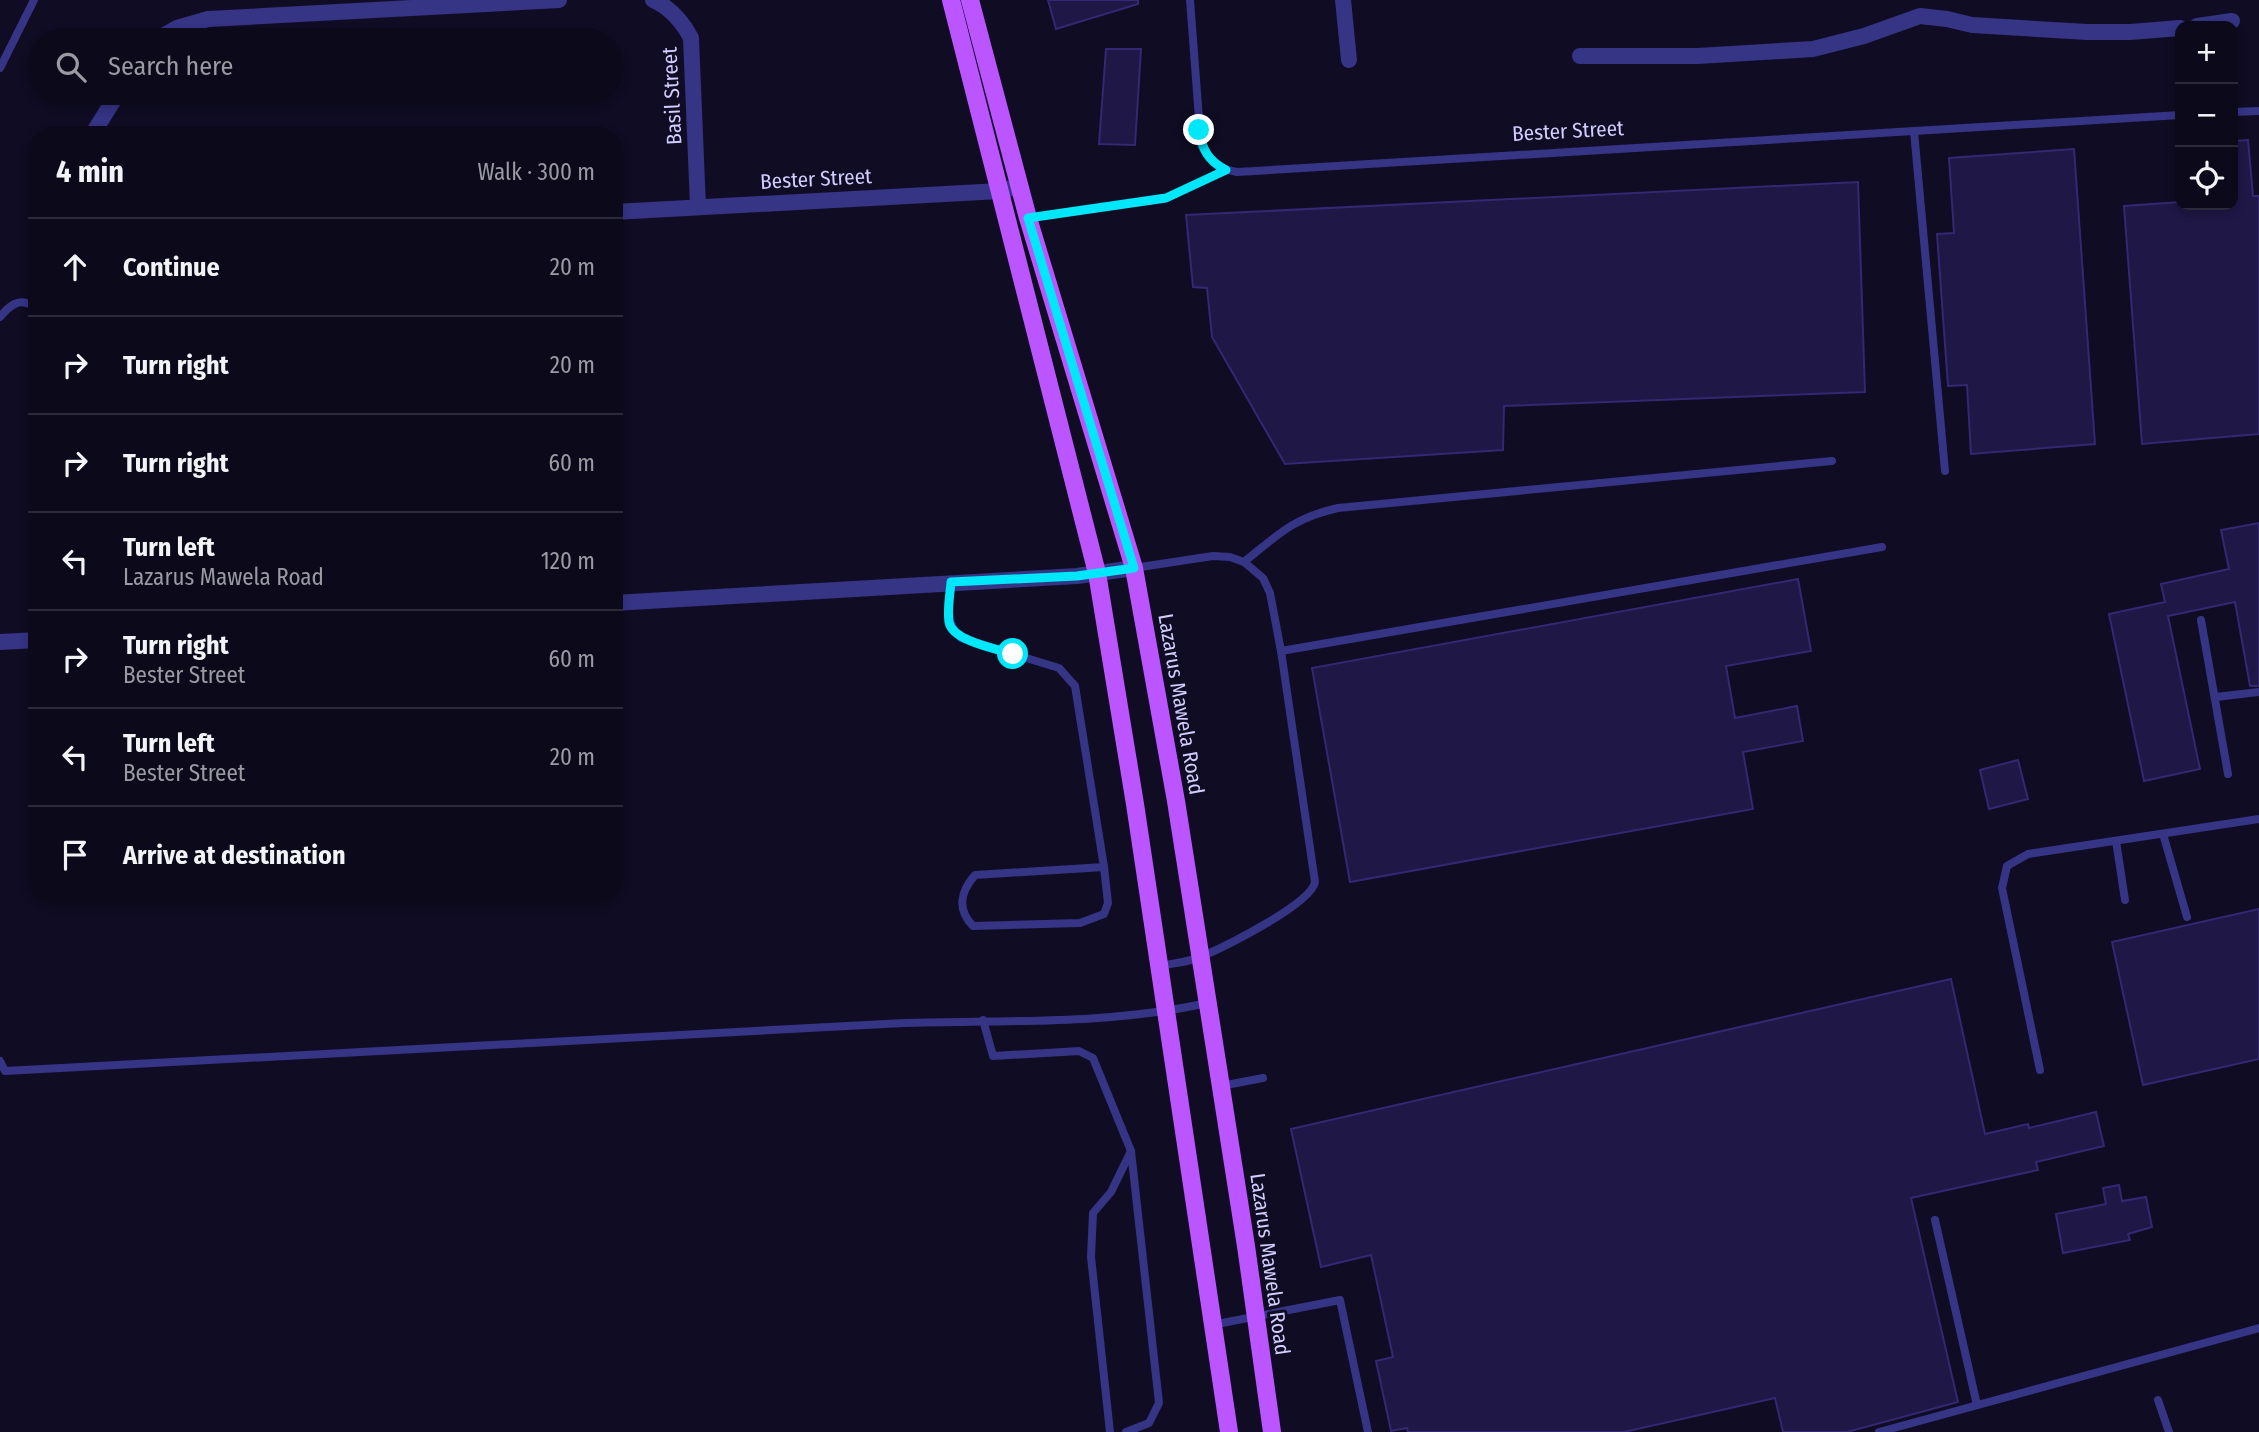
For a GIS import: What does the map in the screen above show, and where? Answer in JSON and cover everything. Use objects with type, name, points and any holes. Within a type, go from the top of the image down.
[{"type":"main road","points":[[951,0],[1097,573],[1135,804],[1229,1432]]},
{"type":"main road","name":"Lazarus Mawela Road","points":[[970,0],[1028,218],[1134,568],[1201,957],[1272,1432]]},
{"type":"street","points":[[180,28],[197,20],[208,19],[559,0]]},
{"type":"street","name":"Basil Street","points":[[653,0],[670,10],[691,38],[698,206]]},
{"type":"street","points":[[1343,0],[1349,60]]},
{"type":"street","points":[[1580,56],[1698,56],[1813,49],[1864,36],[1920,16],[1927,8],[1972,25],[2087,32],[2175,28]]},
{"type":"street","points":[[98,126],[111,105]]},
{"type":"street","name":"Bester Street","points":[[623,211],[1000,191],[1020,186]]},
{"type":"street","points":[[623,602],[1077,576],[1134,568]]},
{"type":"street","points":[[0,642],[28,640]]},
{"type":"lane","points":[[0,68],[34,0]]},
{"type":"lane","points":[[1190,0],[1201,145],[1215,165],[1226,170]]},
{"type":"lane","points":[[2238,112],[2259,111]]},
{"type":"lane","name":"Bester Street","points":[[1226,170],[1237,172],[2175,115]]},
{"type":"lane","points":[[1914,131],[1945,471]]},
{"type":"lane","points":[[0,317],[14,303],[28,304]]},
{"type":"lane","points":[[1244,562],[1293,522],[1338,508],[1832,461]]},
{"type":"lane","points":[[1281,650],[1882,547]]},
{"type":"lane","points":[[1134,568],[1213,556],[1244,562],[1263,578],[1270,593],[1281,650],[1313,864],[1314,889],[1288,911],[1201,957],[1158,966]]},
{"type":"lane","points":[[951,582],[949,623],[961,638],[1059,668],[1075,685],[1104,867],[1108,903],[1104,914],[1080,923],[973,926],[965,918],[962,900],[966,886],[975,875],[1104,867]]},
{"type":"lane","points":[[2201,620],[2228,774]]},
{"type":"lane","points":[[2216,697],[2259,692]]},
{"type":"lane","points":[[2040,1070],[2002,888],[2007,866],[2028,854],[2259,819]]},
{"type":"lane","points":[[2163,834],[2187,917]]},
{"type":"lane","points":[[2116,841],[2125,900]]},
{"type":"lane","points":[[0,1061],[2,1071],[983,1020],[1048,1021],[1166,1012],[1208,1003]]},
{"type":"lane","points":[[983,1020],[993,1056],[1079,1051],[1093,1058],[1131,1151],[1159,1403],[1149,1423],[1126,1432]]},
{"type":"lane","points":[[1220,1086],[1263,1078]]},
{"type":"lane","points":[[1110,1432],[1091,1257],[1093,1213],[1111,1192],[1131,1151]]},
{"type":"lane","points":[[1935,1220],[1977,1405]]},
{"type":"lane","points":[[1212,1325],[1340,1300],[1368,1432]]},
{"type":"lane","points":[[1879,1432],[2259,1328]]},
{"type":"lane","points":[[2158,1400],[2169,1432]]},
{"type":"path","points":[[1028,218],[1166,198],[1226,170]]},
{"type":"building","points":[[1048,0],[1138,0],[1138,4],[1056,29]]},
{"type":"building","points":[[1106,49],[1141,49],[1135,145],[1099,144]]},
{"type":"building","points":[[2248,140],[2253,196],[2259,196],[2259,434],[2142,444],[2124,206],[2175,202],[2175,210],[2238,210],[2238,141]]},
{"type":"building","points":[[2074,149],[2095,444],[1971,454],[1967,385],[1948,386],[1937,234],[1954,233],[1949,158]]},
{"type":"building","points":[[1858,182],[1865,392],[1504,406],[1503,450],[1285,464],[1212,337],[1207,288],[1193,287],[1186,215]]},
{"type":"building","points":[[2259,523],[2259,686],[2250,686],[2235,602],[2168,616],[2200,769],[2144,781],[2109,614],[2165,602],[2161,584],[2229,569],[2221,530]]},
{"type":"building","points":[[1798,579],[1811,651],[1726,666],[1735,718],[1797,706],[1803,741],[1743,752],[1753,809],[1350,882],[1312,668]]},
{"type":"building","points":[[2018,760],[2028,799],[1989,809],[1980,770]]},
{"type":"building","points":[[2259,909],[2259,1059],[2143,1085],[2112,942]]},
{"type":"building","points":[[1951,979],[1985,1134],[2028,1124],[2029,1128],[2096,1112],[2104,1146],[2036,1162],[2038,1170],[1911,1198],[1958,1402],[1847,1432],[1783,1432],[1775,1398],[1624,1432],[1408,1432],[1407,1428],[1391,1431],[1376,1361],[1393,1357],[1371,1255],[1321,1267],[1291,1129]]},
{"type":"building","points":[[2119,1185],[2122,1201],[2146,1197],[2152,1227],[2128,1234],[2130,1240],[2063,1253],[2056,1214],[2106,1204],[2103,1188]]},
{"type":"route","points":[[1013,654],[961,638],[952,629],[949,623],[951,582],[1077,576],[1134,568],[1028,218],[1166,198],[1226,170],[1215,165],[1208,157],[1201,145],[1199,130]]}]
